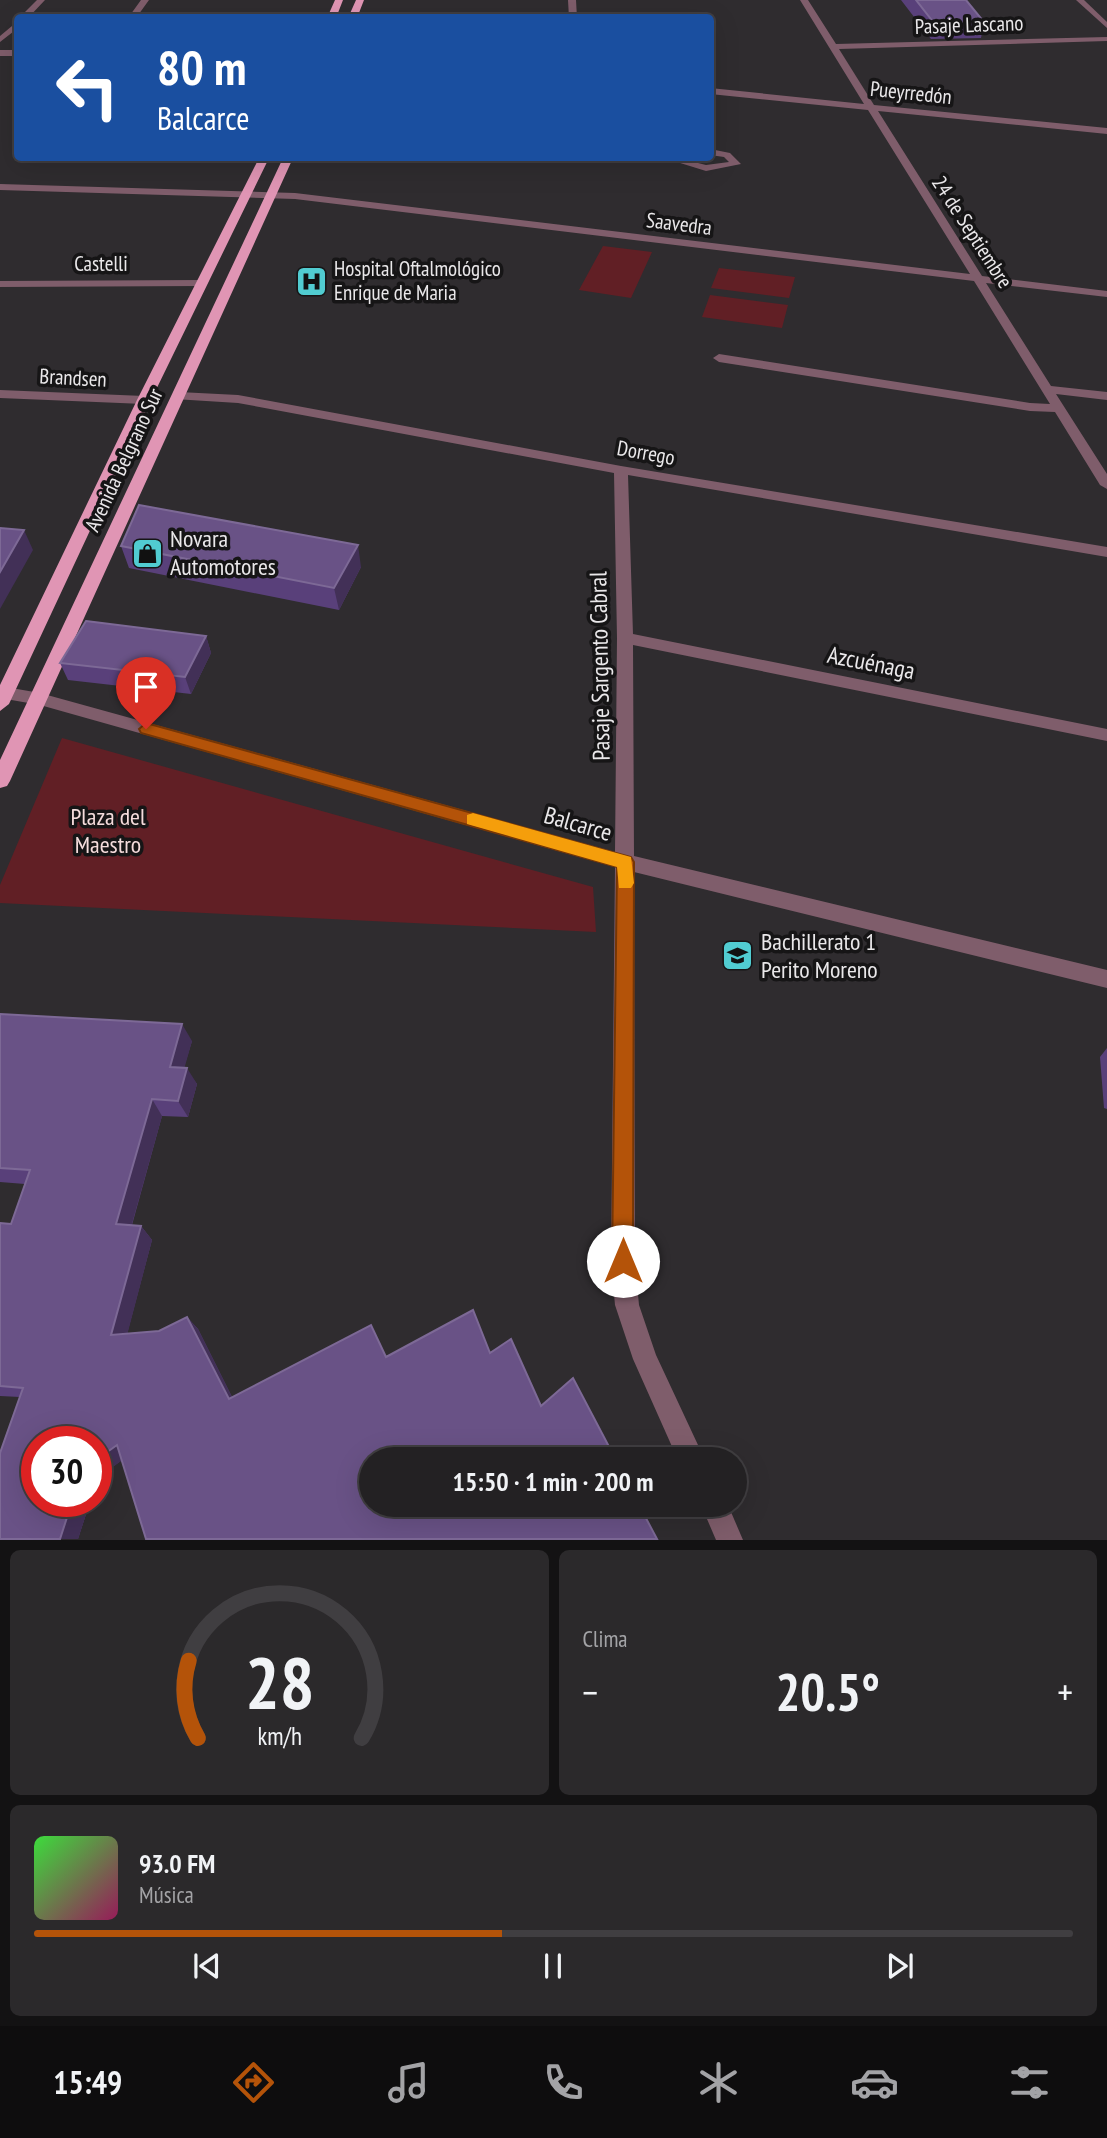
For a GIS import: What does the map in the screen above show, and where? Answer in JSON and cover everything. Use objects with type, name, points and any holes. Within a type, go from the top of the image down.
[{"type":"highway","name":"Avenida Belgrano Sur","points":[[2,696],[263,161]]},
{"type":"highway","name":"Avenida Belgrano Sur","points":[[0,781],[287,161]]},
{"type":"street","points":[[27,14],[41,0]]},
{"type":"street","name":"24 de Septiembre","points":[[804,0],[1107,485]]},
{"type":"street","points":[[1080,0],[1107,26]]},
{"type":"street","points":[[0,40],[14,27]]},
{"type":"street","name":"Pasaje Lascano","points":[[833,47],[1107,39]]},
{"type":"street","name":"Pueyrredón","points":[[714,91],[1107,131]]},
{"type":"street","points":[[680,161],[706,168],[730,167],[736,164],[727,155],[714,153]]},
{"type":"street","name":"Saavedra","points":[[0,187],[271,194],[1107,294]]},
{"type":"street","name":"Castelli","points":[[0,284],[202,283]]},
{"type":"street","points":[[719,358],[1030,407],[1059,408]]},
{"type":"street","points":[[1048,390],[1107,396]]},
{"type":"street","name":"Brandsen","points":[[0,394],[144,400]]},
{"type":"street","name":"Dorrego","points":[[179,396],[238,399],[621,470],[1107,552]]},
{"type":"street","name":"Pasaje Sargento Cabral","points":[[621,470],[625,638],[623,1261],[628,1305],[645,1359],[686,1447]]},
{"type":"street","name":"Azcuénaga","points":[[625,638],[1107,735]]},
{"type":"street","name":"Balcarce","points":[[2,696],[40,699],[625,862],[1107,979]]},
{"type":"street","points":[[720,1517],[730,1539]]},
{"type":"green space","points":[[603,246],[652,252],[631,298],[579,290]]},
{"type":"green space","points":[[719,268],[795,277],[789,298],[711,288]]},
{"type":"green space","points":[[710,295],[788,305],[782,328],[702,317]]},
{"type":"green space","name":"Plaza del Maestro","points":[[62,738],[593,887],[596,932],[0,903],[0,885]]},
{"type":"building","points":[[916,0],[966,0],[984,22],[934,23]]},
{"type":"building","points":[[139,505],[358,545],[334,588],[121,546]]},
{"type":"building","points":[[0,528],[24,530],[0,572]]},
{"type":"building","points":[[86,621],[206,636],[185,677],[60,663]]},
{"type":"building","points":[[0,1014],[182,1024],[170,1067],[187,1068],[178,1101],[152,1099],[116,1224],[141,1226],[111,1335],[159,1331],[187,1317],[229,1399],[371,1325],[386,1357],[473,1310],[490,1353],[511,1339],[541,1406],[573,1378],[609,1447],[359,1447],[359,1517],[645,1517],[657,1539],[146,1539],[117,1445],[112,1449],[112,1426],[21,1426],[21,1517],[67,1517],[60,1539],[0,1539],[0,1453],[23,1388],[0,1386],[0,1223],[11,1224],[30,1170],[0,1168]]},
{"type":"slow traffic","points":[[473,820],[625,862],[625,883]]},
{"type":"place","name":"Hospital Oftalmológico Enrique de Maria","points":[[311,281]]},
{"type":"place","name":"Novara Automotores","points":[[147,553]]},
{"type":"place","name":"Bachillerato 1 Perito Moreno","points":[[738,956]]},
{"type":"route","points":[[146,729],[625,862],[623,1261]]}]
